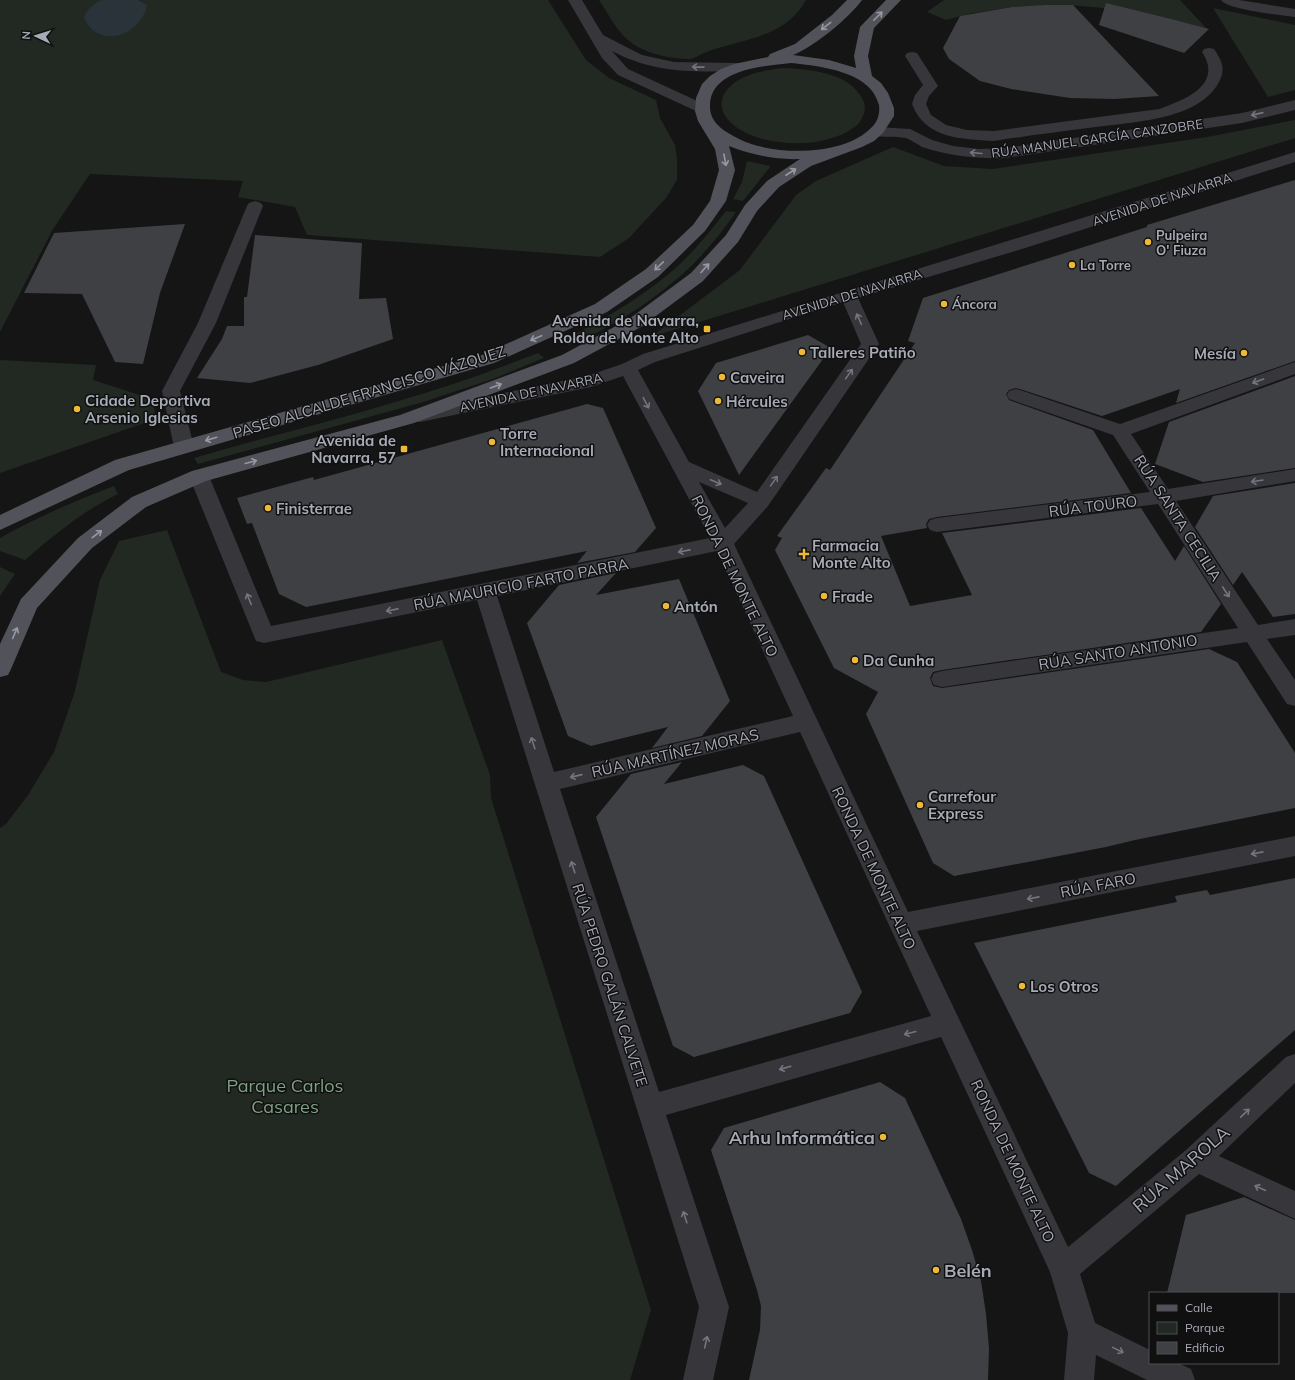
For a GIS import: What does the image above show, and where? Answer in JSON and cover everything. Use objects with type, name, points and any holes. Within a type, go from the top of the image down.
[{"type":"main road","points":[[764,61],[800,47],[837,18],[855,0]]},
{"type":"main road","points":[[864,78],[861,56],[867,27],[894,0]]},
{"type":"main road","points":[[701,108],[704,92],[716,78],[737,67],[764,61],[791,59],[818,62],[844,68],[864,78],[879,90],[887,104],[886,118],[877,132],[860,143],[837,151],[809,155],[778,154],[750,148],[726,138],[710,125]]},
{"type":"main road","name":"PASEO ALCALDE FRANCISCO VÁZQUEZ","points":[[0,523],[122,465],[488,359],[601,308],[652,273],[699,228],[718,201],[727,170],[723,149],[704,117],[701,108]]},
{"type":"main road","name":"PASEO ALCALDE FRANCISCO VÁZQUEZ","points":[[0,669],[28,604],[85,543],[139,502],[199,476],[407,418],[568,359],[635,323],[697,277],[732,238],[751,208],[773,184],[806,163],[837,151]]},
{"type":"street","points":[[575,0],[609,58],[623,72],[701,108]]},
{"type":"street","points":[[1228,0],[1237,4],[1295,13]]},
{"type":"street","points":[[598,38],[637,58],[660,65],[737,67]]},
{"type":"street","points":[[912,56],[931,86],[922,95],[919,104],[925,117],[936,126],[953,132],[971,135],[994,136],[1161,113],[1184,105],[1201,96],[1211,86],[1216,74],[1216,63],[1209,52]]},
{"type":"street","name":"RÚA MANUEL GARCÍA CANZOBRE","points":[[877,132],[910,134],[926,143],[952,150],[979,154],[1005,153],[1242,118],[1295,105]]},
{"type":"street","points":[[1082,124],[1095,139]]},
{"type":"street","name":"AVENIDA DE NAVARRA","points":[[407,418],[591,381],[628,368],[649,358],[1295,157]]},
{"type":"street","points":[[184,447],[171,391],[207,323],[255,206]]},
{"type":"street","points":[[723,543],[761,501],[870,344],[848,295]]},
{"type":"street","name":"RONDA DE MONTE ALTO","points":[[628,368],[723,543],[805,722],[1064,1269],[1083,1333],[1079,1380]]},
{"type":"street","points":[[1016,395],[1120,431],[1295,368]]},
{"type":"street","name":"RÚA SANTA CECILIA","points":[[1120,431],[1295,698]]},
{"type":"street","points":[[680,466],[761,501]]},
{"type":"street","name":"RÚA TOURO","points":[[937,525],[1164,496],[1295,475]]},
{"type":"street","name":"RÚA MAURICIO FARTO PARRA","points":[[199,476],[264,635],[723,543]]},
{"type":"street","name":"RÚA PEDRO GALÁN CALVETE","points":[[485,591],[714,1307],[698,1380]]},
{"type":"street","name":"RÚA SANTO ANTONIO","points":[[942,679],[1252,632],[1295,627]]},
{"type":"street","name":"RÚA MARTÍNEZ MORAS","points":[[546,783],[805,722]]},
{"type":"street","name":"RÚA FARO","points":[[901,924],[1295,846]]},
{"type":"street","points":[[650,1106],[948,1023]]},
{"type":"street","name":"RÚA MAROLA","points":[[1064,1269],[1196,1159],[1295,1066]]},
{"type":"street","points":[[1196,1159],[1295,1205]]},
{"type":"street","points":[[1083,1333],[1180,1380]]},
{"type":"green space","points":[[0,0],[548,0],[586,60],[609,78],[656,100],[660,118],[675,145],[677,158],[677,180],[666,198],[629,238],[600,257],[307,235],[295,207],[238,197],[243,181],[90,174],[53,229],[0,332]]},
{"type":"green space","points":[[599,0],[806,0],[798,12],[776,29],[763,35],[709,51],[689,59],[660,55],[639,48],[618,30]]},
{"type":"green space","points":[[944,0],[1180,0],[1208,30],[1186,23],[1116,9],[1068,5],[1012,7],[968,14],[946,20],[927,12]]},
{"type":"green space","points":[[1213,8],[1295,25],[1295,90],[1268,97]]},
{"type":"green space","points":[[782,68],[816,71],[839,78],[849,83],[857,91],[865,106],[859,123],[851,130],[836,137],[821,141],[789,143],[768,140],[748,134],[730,122],[724,115],[722,100],[730,86],[751,74]]},
{"type":"green space","points":[[1295,120],[1295,138],[651,337],[740,270],[796,195],[816,181],[893,147],[944,166],[993,169],[1207,137]]},
{"type":"green space","points":[[747,161],[770,167],[743,201],[733,199],[742,182]]},
{"type":"green space","points":[[726,211],[736,212],[705,252],[687,270],[656,296],[621,319],[586,338],[569,345],[564,340],[631,302],[663,279],[691,253]]},
{"type":"green space","points":[[538,353],[544,358],[493,379],[420,403],[198,464],[194,458],[411,398],[466,380]]},
{"type":"green space","name":"Cidade Deportiva Arsenio Iglesias","points":[[0,360],[96,365],[93,380],[152,399],[156,419],[0,473]]},
{"type":"green space","points":[[114,486],[118,494],[81,516],[25,560],[0,551],[0,538],[56,510]]},
{"type":"green space","name":"Parque Carlos Casares","points":[[167,530],[221,672],[243,680],[266,682],[442,640],[490,775],[491,798],[651,1310],[630,1380],[0,1380],[0,828],[6,824],[28,795],[54,752],[75,691],[100,580],[119,541]]},
{"type":"green space","points":[[0,567],[15,574],[0,596]]},
{"type":"shaded area","points":[[102,0],[138,0],[147,5],[143,16],[137,25],[118,35],[109,36],[99,34],[90,28],[84,18],[91,7]]},
{"type":"building","points":[[1106,3],[1209,29],[1184,53],[1099,25]]},
{"type":"building","points":[[1073,5],[1159,96],[1115,99],[1070,98],[1011,89],[980,81],[949,59],[943,48],[960,16],[1012,7]]},
{"type":"building","points":[[1295,180],[1295,361],[1176,403],[1180,389],[1102,416],[1016,388],[1009,390],[1006,394],[1009,400],[1093,430],[1131,493],[937,517],[929,519],[926,524],[927,528],[881,536],[910,606],[972,595],[942,533],[1141,508],[1175,561],[1184,546],[1221,604],[1201,632],[942,670],[933,672],[930,678],[933,686],[942,688],[1209,649],[1237,662],[1295,753],[1295,808],[1106,847],[954,876],[933,863],[866,714],[878,692],[834,668],[775,550],[782,538],[777,536],[826,468],[830,470],[915,343],[908,341],[923,298],[1147,227],[1147,225]]},
{"type":"building","points":[[185,224],[160,293],[143,364],[115,362],[82,294],[24,293],[54,233]]},
{"type":"building","points":[[255,235],[362,243],[359,299],[386,298],[393,339],[318,365],[250,383],[197,378],[222,339],[227,326],[244,326],[244,297],[247,297]]},
{"type":"building","points":[[808,335],[831,348],[739,475],[698,391],[716,363]]},
{"type":"building","points":[[1295,376],[1295,468],[1203,482],[1155,464],[1169,422]]},
{"type":"building","points":[[587,404],[603,408],[656,528],[635,552],[577,563],[587,551],[306,607],[279,594],[252,523],[247,524],[237,498],[313,477],[314,480]]},
{"type":"building","points":[[1295,483],[1295,614],[1273,617],[1242,572],[1233,585],[1195,527],[1213,496]]},
{"type":"building","points":[[616,573],[596,595],[679,579],[730,701],[702,736],[652,748],[668,727],[591,746],[568,736],[527,623],[559,585]]},
{"type":"building","points":[[682,762],[664,784],[743,765],[764,776],[862,992],[850,1013],[694,1057],[673,1046],[596,817],[631,774]]},
{"type":"building","points":[[1295,878],[1295,1030],[1116,1186],[1089,1173],[974,943],[1177,902],[1175,896],[1207,890],[1210,895]]},
{"type":"building","points":[[880,1082],[905,1098],[961,1219],[981,1281],[989,1348],[988,1380],[749,1380],[760,1330],[761,1306],[711,1150],[724,1128]]},
{"type":"building","points":[[1244,1197],[1295,1220],[1295,1293],[1167,1292],[1186,1215]]},
{"type":"place","name":"Pulpeira O' Fiuza","points":[[1148,242]]},
{"type":"place","name":"La Torre","points":[[1072,265]]},
{"type":"place","name":"Áncora","points":[[944,304]]},
{"type":"place","name":"Avenida de Navarra, Rolda de Monte Alto","points":[[707,329]]},
{"type":"place","name":"Talleres Patiño","points":[[802,352]]},
{"type":"place","name":"Mesía","points":[[1244,353]]},
{"type":"place","name":"Caveira","points":[[722,377]]},
{"type":"place","name":"Hércules","points":[[718,401]]},
{"type":"place","name":"Cidade Deportiva Arsenio Iglesias","points":[[77,409]]},
{"type":"place","name":"Torre Internacional","points":[[492,442]]},
{"type":"place","name":"Avenida de Navarra, 57","points":[[404,449]]},
{"type":"place","name":"Finisterrae","points":[[268,508]]},
{"type":"place","name":"Farmacia Monte Alto","points":[[804,554]]},
{"type":"place","name":"Frade","points":[[824,596]]},
{"type":"place","name":"Antón","points":[[666,606]]},
{"type":"place","name":"Da Cunha","points":[[855,660]]},
{"type":"place","name":"Carrefour Express","points":[[920,805]]},
{"type":"place","name":"Los Otros","points":[[1022,986]]},
{"type":"place","name":"Arhu Informática","points":[[883,1137]]},
{"type":"place","name":"Belén","points":[[936,1270]]}]
